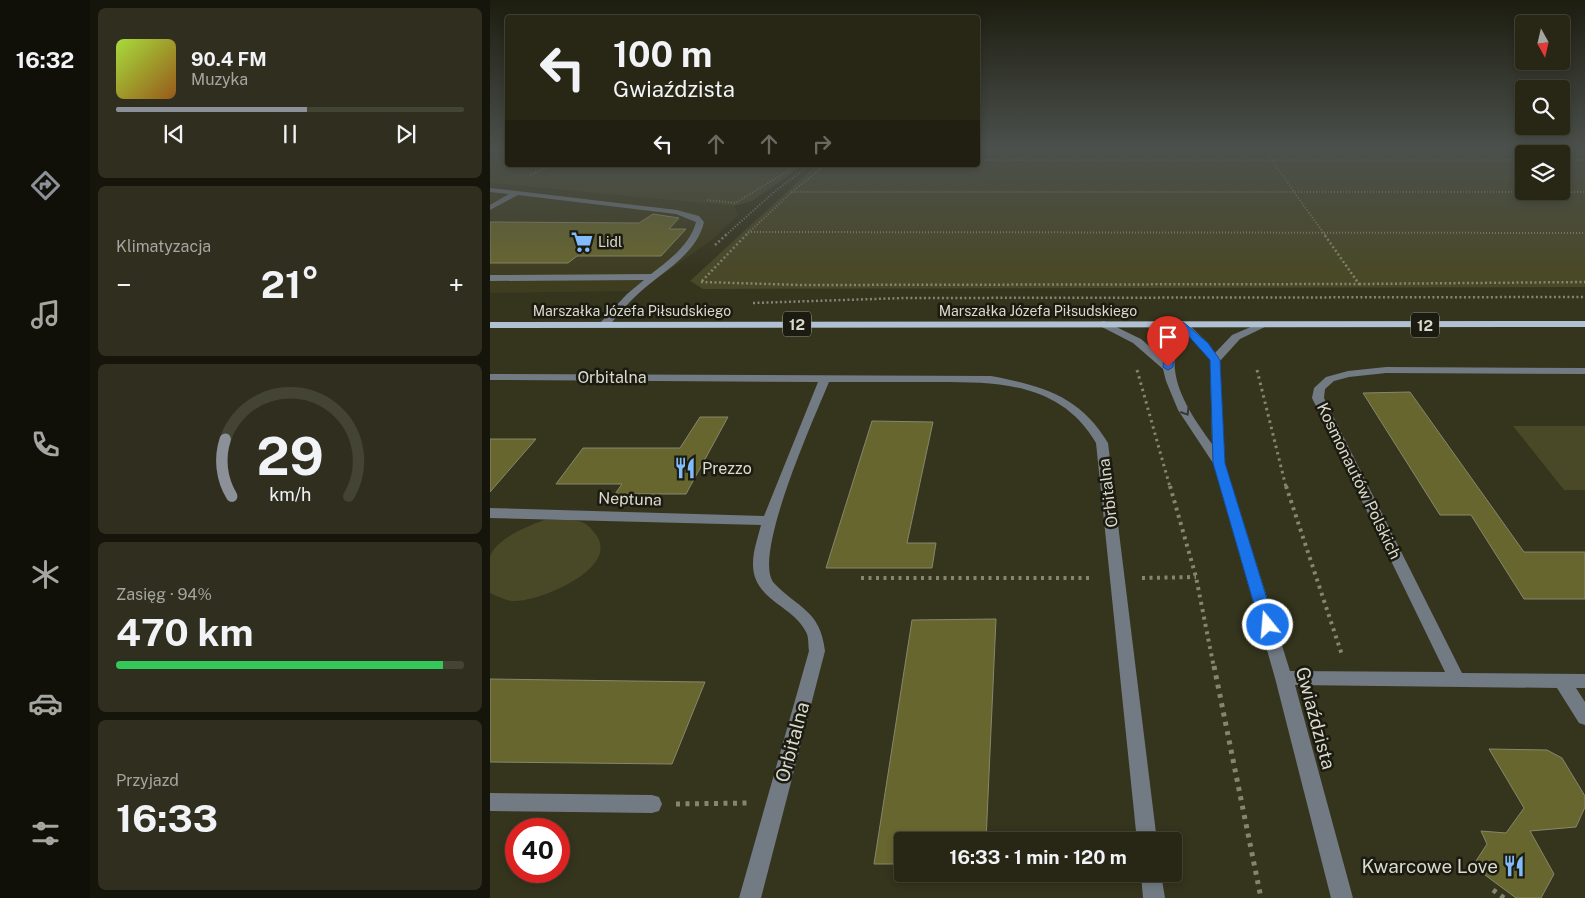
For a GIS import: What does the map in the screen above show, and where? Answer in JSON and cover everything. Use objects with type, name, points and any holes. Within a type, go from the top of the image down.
[{"type":"main road","name":"Marszałka Józefa Piłsudskiego","points":[[490,325],[1585,324]]},
{"type":"street","points":[[490,190],[677,212],[696,218],[700,222],[700,229],[696,237],[631,296],[604,325]]},
{"type":"street","points":[[490,208],[517,193]]},
{"type":"street","points":[[490,278],[653,277]]},
{"type":"street","points":[[1104,324],[1138,341],[1168,367]]},
{"type":"street","points":[[1168,367],[1169,351],[1183,325],[1204,345],[1215,360],[1236,337],[1264,325]]},
{"type":"street","name":"Gwiaździsta","points":[[1215,360],[1219,463],[1284,678],[1342,898]]},
{"type":"street","name":"Gwiaździsta","points":[[1168,367],[1181,406],[1219,463]]},
{"type":"street","name":"Kosmonautów Polskich","points":[[1457,680],[1318,398],[1320,388],[1330,379],[1348,374],[1386,370],[1585,371]]},
{"type":"street","name":"Orbitalna","points":[[490,377],[992,379],[1024,385],[1057,398],[1073,408],[1094,426],[1102,443],[1146,832]]},
{"type":"street","name":"Orbitalna","points":[[750,898],[817,651],[814,630],[800,613],[768,588],[761,576],[760,558],[769,521],[825,378]]},
{"type":"street","name":"Neptuna","points":[[490,512],[769,521]]},
{"type":"street","points":[[1284,678],[1585,681]]},
{"type":"street","points":[[1562,681],[1585,717]]},
{"type":"street","points":[[490,802],[652,804]]},
{"type":"street","points":[[1152,882],[1154,898]]},
{"type":"path","points":[[735,203],[757,190]]},
{"type":"path","points":[[708,251],[778,190]]},
{"type":"path","points":[[795,190],[748,232],[701,282],[800,285],[1585,282]]},
{"type":"path","points":[[792,192],[1585,192]]},
{"type":"path","points":[[1294,192],[1359,284]]},
{"type":"path","points":[[748,232],[1585,233]]},
{"type":"path","points":[[751,303],[895,298],[1585,296]]},
{"type":"path","points":[[1136,370],[1196,577],[1261,898]]},
{"type":"path","points":[[1257,370],[1290,500],[1350,679]]},
{"type":"path","points":[[861,578],[1196,577]]},
{"type":"path","points":[[652,804],[775,803]]},
{"type":"path","points":[[1493,890],[1504,898]]},
{"type":"shaded area","points":[[490,190],[563,190],[734,206],[738,215],[713,239],[640,291],[490,293]]},
{"type":"shaded area","points":[[563,190],[768,190],[752,201],[734,206]]},
{"type":"shaded area","points":[[789,190],[1515,190],[1515,200],[1570,200],[1570,190],[1585,190],[1585,287],[703,289],[690,281]]},
{"type":"shaded area","points":[[1513,426],[1585,426],[1585,490],[1564,490]]},
{"type":"shaded area","points":[[544,520],[574,520],[587,525],[594,532],[600,545],[598,558],[589,570],[574,580],[540,596],[512,601],[490,593],[490,557],[493,550],[498,544],[513,534]]},
{"type":"building","name":"Lidl","points":[[653,214],[679,218],[669,229],[686,229],[661,256],[577,256],[568,263],[490,263],[490,222],[639,223]]},
{"type":"building","points":[[1410,392],[1524,552],[1585,552],[1585,599],[1524,599],[1471,515],[1440,515],[1363,393]]},
{"type":"building","points":[[700,417],[728,417],[686,494],[615,494],[622,484],[556,484],[583,448],[680,448]]},
{"type":"building","points":[[872,421],[933,422],[907,543],[936,543],[932,568],[826,568]]},
{"type":"building","points":[[490,439],[536,439],[490,492]]},
{"type":"building","points":[[996,619],[986,832],[894,832],[894,864],[874,864],[912,620]]},
{"type":"building","points":[[490,679],[705,682],[672,764],[490,762]]},
{"type":"building","points":[[1489,749],[1547,750],[1562,758],[1585,796],[1585,807],[1576,827],[1530,831],[1554,874],[1541,898],[1516,898],[1481,872],[1476,861],[1487,844],[1481,831],[1506,833],[1524,808]]},
{"type":"place","name":"Lidl","points":[[582,242]]},
{"type":"place","name":"Prezzo","points":[[685,468]]},
{"type":"place","name":"Kwarcowe Love","points":[[1514,866]]},
{"type":"route","points":[[1168,367],[1169,351],[1183,325],[1196,336],[1215,360],[1219,463],[1268,625]]}]
